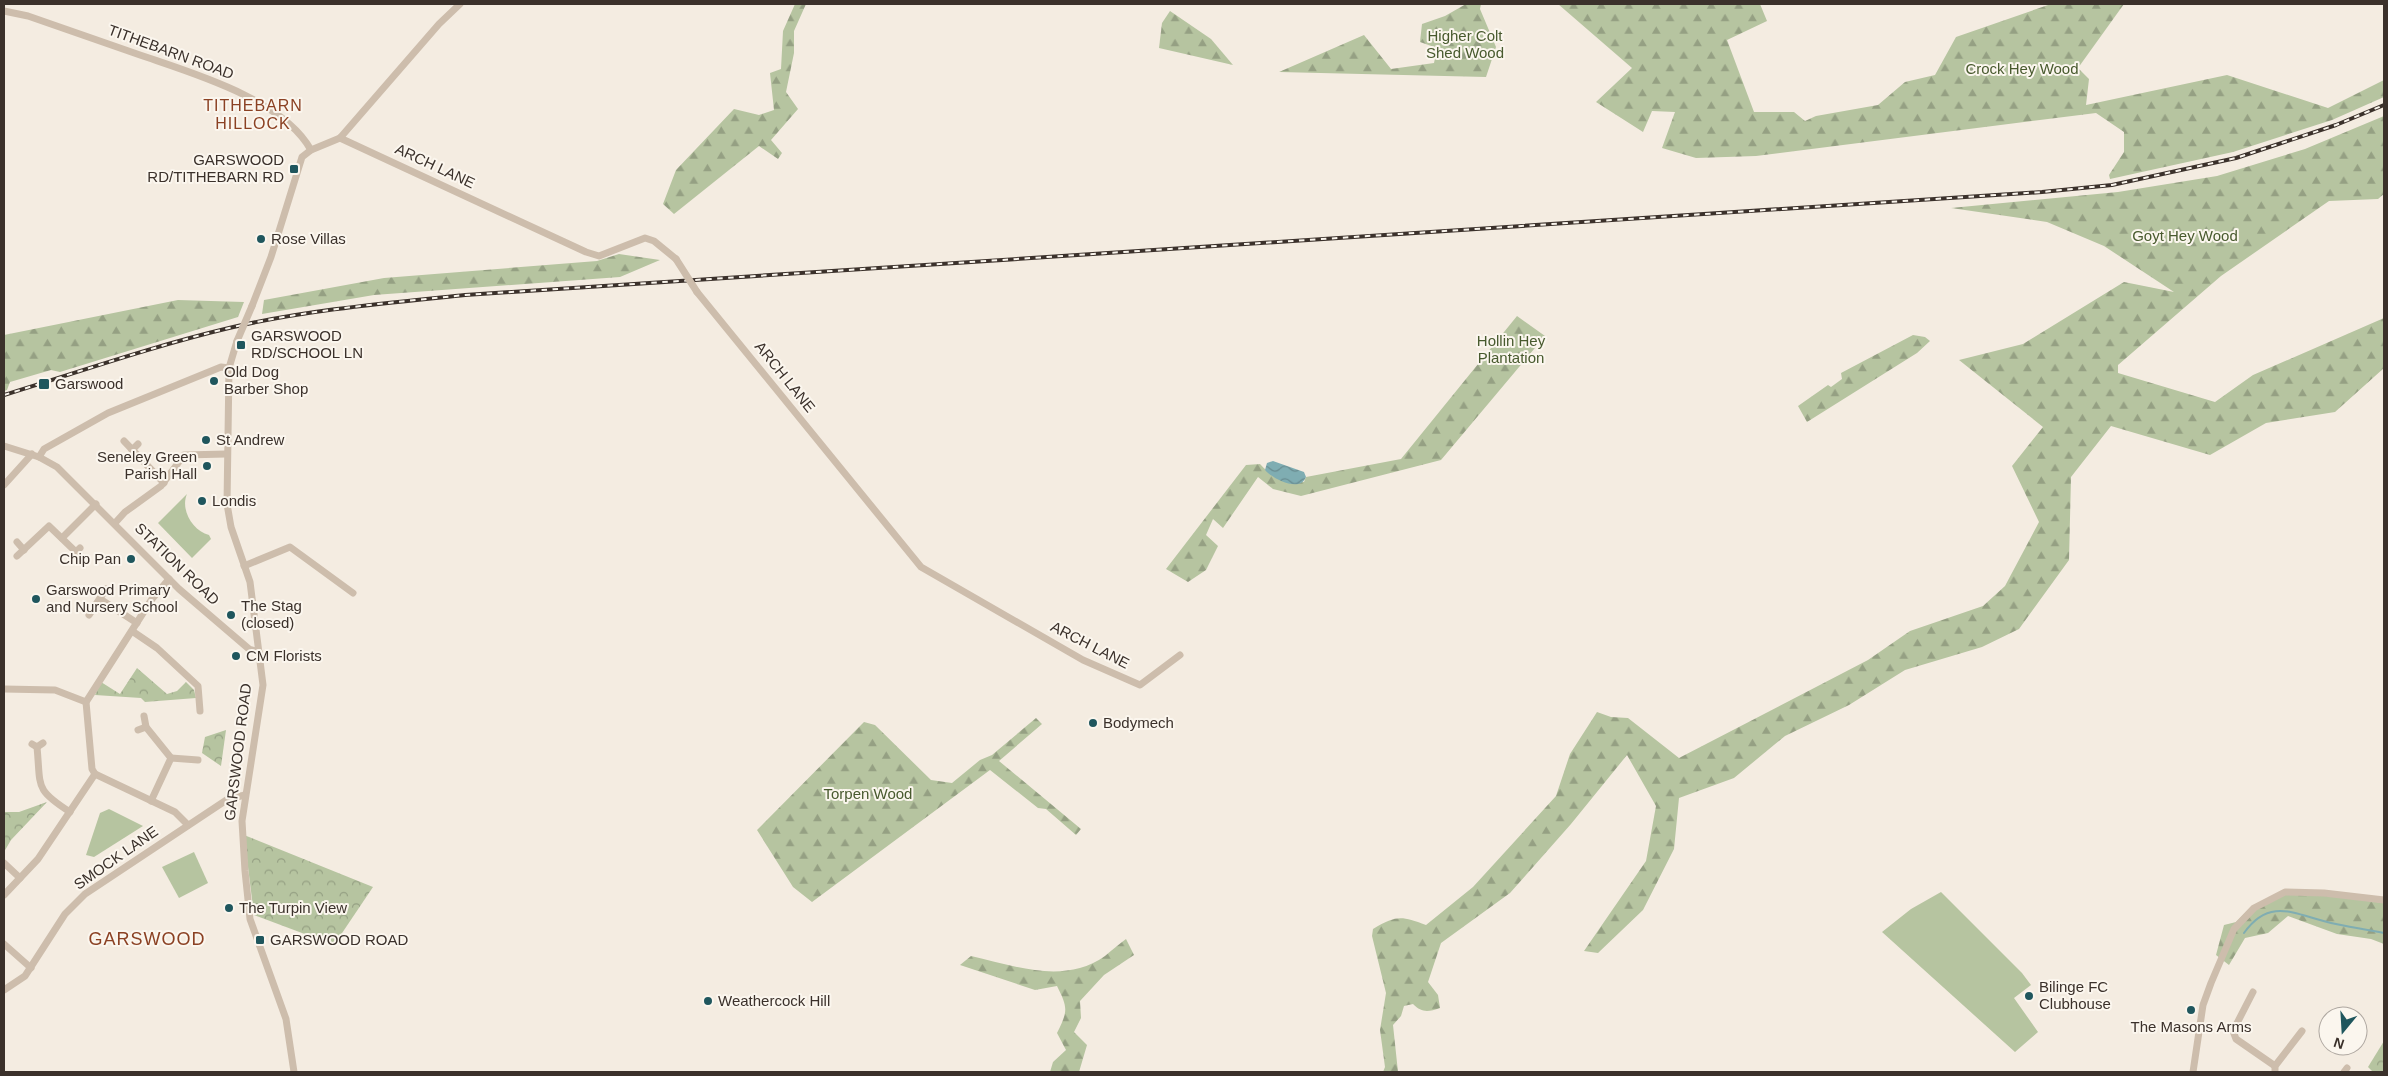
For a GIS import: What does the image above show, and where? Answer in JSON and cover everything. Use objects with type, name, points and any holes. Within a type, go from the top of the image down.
[{"type":"street","points":[[311,150],[340,138],[440,24],[460,4]]},
{"type":"street","name":"TITHEBARN ROAD","points":[[4,11],[28,16],[224,84],[277,115],[294,129],[311,150]]},
{"type":"street","name":"ARCH LANE","points":[[340,138],[586,252],[599,256],[645,238],[654,241],[676,259],[697,292],[921,567],[1083,660],[1140,685],[1180,655]]},
{"type":"street","name":"GARSWOOD ROAD","points":[[294,1072],[286,1019],[248,910],[242,821],[262,699],[254,600],[228,515],[226,454],[229,368],[237,341],[271,257],[302,157],[311,150]]},
{"type":"street","points":[[4,485],[35,456],[108,413],[221,367],[229,368]]},
{"type":"street","points":[[124,441],[164,483]]},
{"type":"street","points":[[132,450],[138,444]]},
{"type":"street","name":"STATION ROAD","points":[[4,446],[35,456],[56,467],[96,504],[169,579],[249,649],[259,652]]},
{"type":"street","points":[[115,523],[164,483],[184,455],[226,454]]},
{"type":"street","points":[[62,538],[96,504]]},
{"type":"street","points":[[17,556],[49,526],[76,553]]},
{"type":"street","points":[[17,542],[24,550]]},
{"type":"street","points":[[244,566],[290,547],[353,593]]},
{"type":"street","points":[[169,579],[137,623],[86,702],[92,769],[95,774],[174,812],[188,825]]},
{"type":"street","points":[[89,615],[106,590]]},
{"type":"street","points":[[100,600],[137,623]]},
{"type":"street","points":[[132,631],[157,648],[198,686]]},
{"type":"street","points":[[196,677],[200,711]]},
{"type":"street","points":[[4,690],[55,690],[86,702]]},
{"type":"street","points":[[144,716],[146,727],[170,758],[198,760]]},
{"type":"street","points":[[138,730],[146,727]]},
{"type":"street","points":[[37,745],[41,788],[45,795],[70,812]]},
{"type":"street","points":[[151,800],[170,758]]},
{"type":"street","points":[[4,895],[38,859],[95,774]]},
{"type":"street","name":"SMOCK LANE","points":[[4,990],[18,982],[31,968],[65,914],[85,894],[228,799],[245,795]]},
{"type":"street","points":[[4,863],[20,878]]},
{"type":"street","points":[[2193,1072],[2203,1005],[2210,983],[2234,929],[2254,908],[2285,892],[2384,900]]},
{"type":"street","points":[[4,944],[31,968]]},
{"type":"street","points":[[2253,992],[2232,1031],[2236,1038],[2275,1069],[2302,1031]]},
{"type":"green space","points":[[795,4],[806,4],[794,31],[794,53],[786,92],[798,109],[771,140],[782,153],[778,159],[759,146],[674,214],[663,204],[676,170],[734,109],[759,115],[774,110],[770,73],[781,69],[783,31]]},
{"type":"green space","name":"Higher Colt Shed Wood","points":[[1466,4],[1481,4],[1480,9],[1496,47],[1486,77],[1279,72],[1364,35],[1391,69],[1434,63],[1437,48],[1420,42],[1422,24],[1445,16]]},
{"type":"green space","name":"Crock Hey Wood","points":[[1558,4],[1760,4],[1767,21],[1727,40],[1754,112],[1794,112],[1805,121],[1816,116],[1878,105],[1905,82],[1935,75],[1956,37],[2051,4],[2124,4],[2078,68],[2089,79],[2086,105],[2227,75],[2328,108],[2384,80],[2384,97],[2332,120],[2233,152],[2110,179],[2109,175],[2124,152],[2124,132],[2096,113],[1756,156],[1696,158],[1662,148],[1675,112],[1652,111],[1643,132],[1596,102],[1632,68]]},
{"type":"green space","points":[[1170,11],[1211,39],[1233,65],[1159,48],[1162,23]]},
{"type":"green space","name":"Goyt Hey Wood","points":[[2384,116],[2384,194],[2378,199],[2329,201],[2221,276],[2118,365],[2118,373],[2215,402],[2253,375],[2384,318],[2384,368],[2335,412],[2266,423],[2210,455],[2111,426],[2071,477],[2069,560],[2019,629],[1982,647],[1905,670],[1849,705],[1785,736],[1734,778],[1679,798],[1674,849],[1643,910],[1598,953],[1584,951],[1646,861],[1656,806],[1627,755],[1571,824],[1510,893],[1441,943],[1428,982],[1438,995],[1440,1008],[1425,1011],[1413,1004],[1404,1006],[1401,1016],[1393,1025],[1398,1072],[1383,1072],[1385,1067],[1380,1030],[1386,993],[1372,936],[1373,929],[1388,921],[1399,918],[1426,925],[1473,887],[1556,796],[1570,754],[1597,712],[1611,717],[1628,718],[1679,758],[1868,660],[1910,631],[1983,606],[2005,586],[2039,522],[2012,466],[2043,427],[1959,360],[2023,344],[2124,282],[2174,292],[2104,246],[2047,222],[1951,208],[2118,192],[2217,176],[2305,149]]},
{"type":"green space","points":[[619,254],[660,260],[620,277],[374,295],[262,314],[264,300],[384,278],[597,261]]},
{"type":"green space","points":[[178,300],[244,302],[238,317],[60,372],[51,370],[10,382],[7,390],[4,391],[4,335]]},
{"type":"green space","name":"Hollin Hey Plantation","points":[[1517,316],[1545,336],[1441,460],[1301,496],[1273,489],[1258,477],[1223,528],[1213,519],[1206,535],[1218,546],[1206,570],[1188,582],[1166,569],[1246,465],[1260,464],[1275,477],[1304,482],[1306,477],[1401,459]]},
{"type":"green space","points":[[1913,335],[1925,337],[1930,341],[1917,353],[1807,422],[1798,406],[1828,385],[1831,387],[1842,379],[1841,373]]},
{"type":"green space","points":[[187,494],[185,507],[189,519],[203,533],[209,535],[211,539],[192,558],[158,523]]},
{"type":"green space","points":[[137,668],[167,694],[177,691],[186,682],[194,690],[196,698],[145,702],[141,698],[95,695],[101,682],[120,694]]},
{"type":"green space","name":"Torpen Wood","points":[[1036,718],[1042,724],[999,761],[1081,829],[1076,835],[1046,809],[1038,808],[990,770],[812,902],[793,887],[757,830],[864,722],[875,725],[931,780],[952,783],[980,760],[992,755]]},
{"type":"green space","points":[[226,730],[221,766],[202,753],[205,737]]},
{"type":"green space","points":[[47,802],[11,840],[4,852],[4,812],[19,812]]},
{"type":"green space","points":[[109,809],[143,826],[94,857],[86,855],[100,813]]},
{"type":"green space","points":[[244,835],[373,887],[334,945],[254,915]]},
{"type":"green space","points":[[194,852],[208,883],[179,898],[162,867]]},
{"type":"green space","points":[[2293,891],[2384,903],[2384,944],[2371,939],[2337,934],[2288,916],[2268,933],[2245,938],[2229,965],[2216,955],[2224,925],[2236,922],[2251,907]]},
{"type":"green space","points":[[1941,892],[2022,973],[2031,985],[2014,998],[2038,1032],[2015,1052],[1882,932],[1911,909]]},
{"type":"green space","points":[[1126,939],[1134,955],[1104,975],[1080,1001],[1081,1018],[1074,1032],[1087,1045],[1079,1072],[1050,1072],[1053,1062],[1066,1050],[1057,1033],[1065,1014],[1065,1005],[1057,986],[1035,990],[960,965],[971,956],[1039,971],[1073,970],[1089,965],[1105,956]]},
{"type":"green space","points":[[2384,1041],[2384,1072],[2373,1072],[2368,1067]]},
{"type":"water","points":[[1273,461],[1304,472],[1306,477],[1303,482],[1298,484],[1286,483],[1265,470],[1267,463]]},
{"type":"waterway","points":[[2244,933],[2254,922],[2274,911],[2295,913],[2318,920],[2384,933]]},
{"type":"railway","points":[[4,395],[144,351],[229,328],[287,316],[465,295],[2042,192],[2112,185],[2236,158],[2336,125],[2384,105]]},
{"type":"place","name":"GARSWOOD RD/TITHEBARN RD","points":[[294,169]]},
{"type":"place","name":"Rose Villas","points":[[261,239]]},
{"type":"place","name":"GARSWOOD RD/SCHOOL LN","points":[[241,345]]},
{"type":"place","name":"Old Dog Barber Shop","points":[[214,381]]},
{"type":"place","name":"Garswood","points":[[44,384]]},
{"type":"place","name":"St Andrew","points":[[206,440]]},
{"type":"place","name":"Seneley Green Parish Hall","points":[[207,466]]},
{"type":"place","name":"Londis","points":[[202,501]]},
{"type":"place","name":"Chip Pan","points":[[131,559]]},
{"type":"place","name":"Garswood Primary and Nursery School","points":[[36,599]]},
{"type":"place","name":"The Stag (closed)","points":[[231,615]]},
{"type":"place","name":"CM Florists","points":[[236,656]]},
{"type":"place","name":"Bodymech","points":[[1093,723]]},
{"type":"place","name":"The Turpin View","points":[[229,908]]},
{"type":"place","name":"GARSWOOD ROAD","points":[[260,940]]},
{"type":"place","name":"Bilinge FC Clubhouse","points":[[2029,996]]},
{"type":"place","name":"Weathercock Hill","points":[[708,1001]]},
{"type":"place","name":"The Masons Arms","points":[[2191,1010]]},
{"type":"district","name":"TITHEBARN HILLOCK","points":[[253,114]]},
{"type":"district","name":"GARSWOOD","points":[[147,939]]}]
